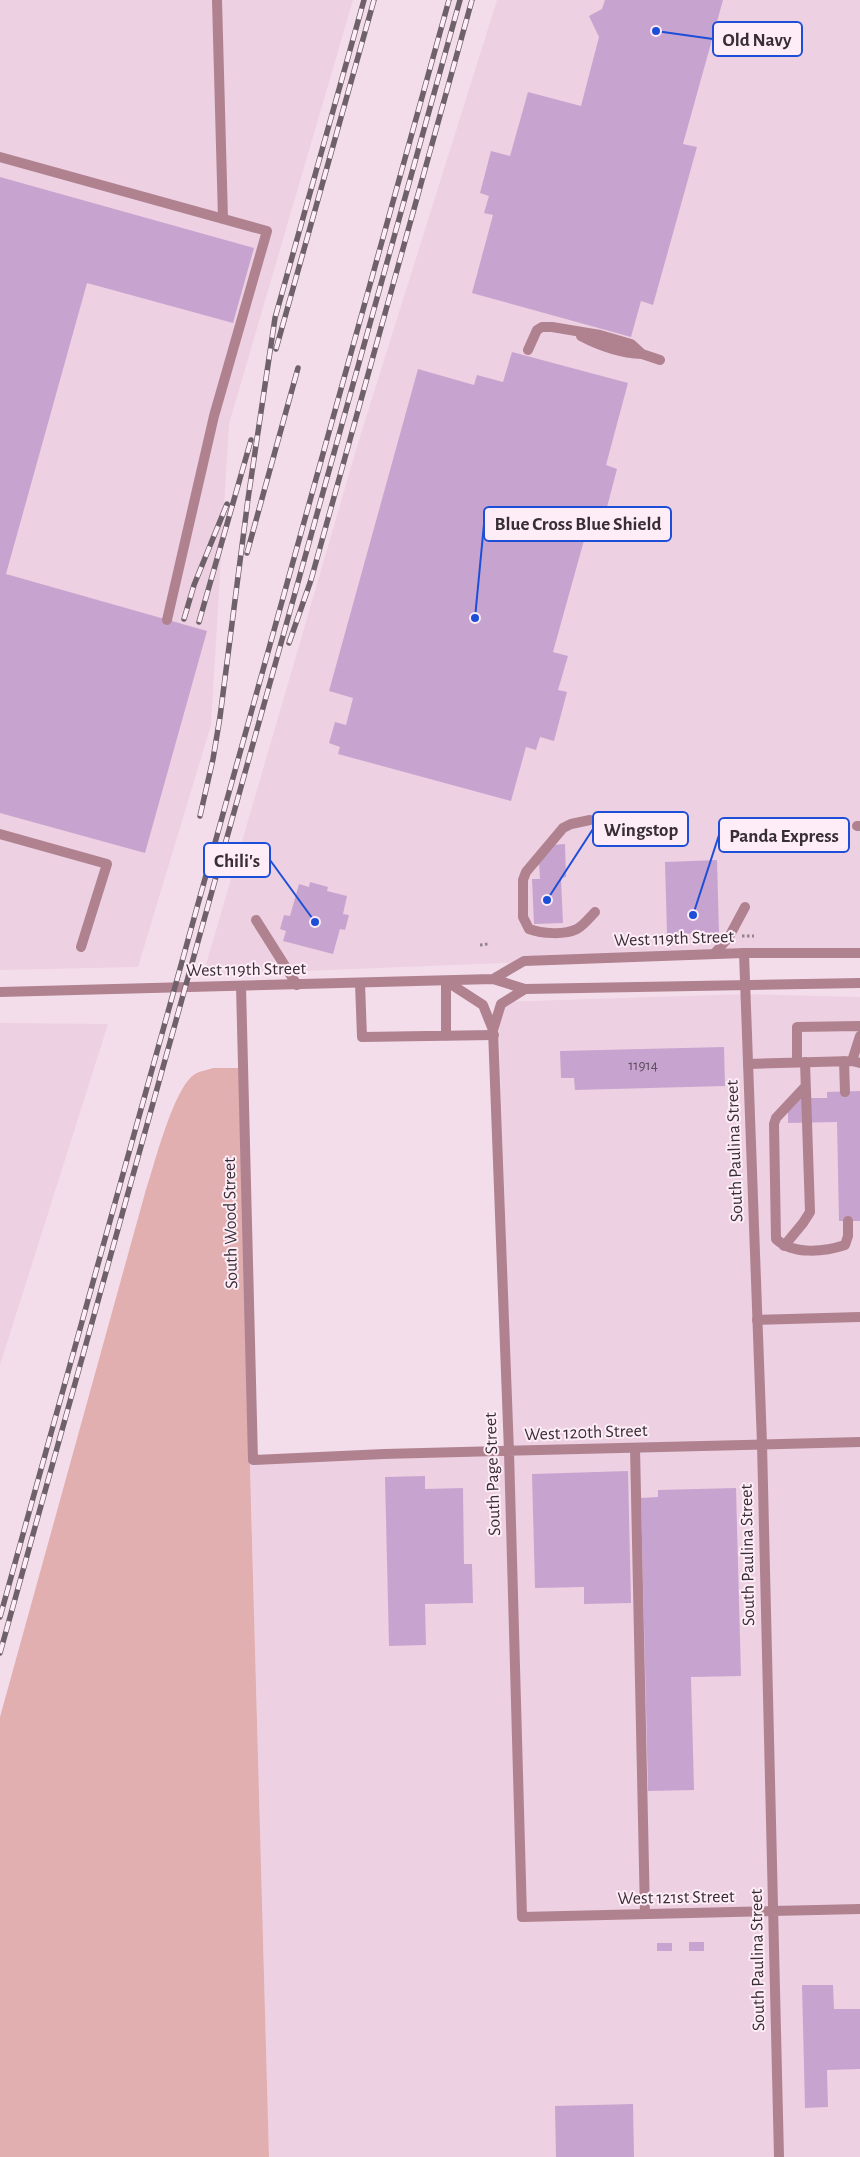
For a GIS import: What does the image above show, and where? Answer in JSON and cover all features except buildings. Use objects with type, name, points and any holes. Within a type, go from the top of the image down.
[{"type":"street","points":[[217,0],[223,218]]},
{"type":"street","points":[[0,157],[267,231],[214,416],[167,620]]},
{"type":"street","points":[[528,350],[532,337],[537,330],[542,327],[552,326],[571,331],[599,345],[628,354],[642,354],[660,360]]},
{"type":"street","points":[[590,820],[571,824],[563,828],[531,865],[523,880],[523,917],[529,929],[535,931],[568,932],[583,924],[595,912]]},
{"type":"street","points":[[0,834],[107,864],[81,947]]},
{"type":"street","points":[[715,954],[729,936],[745,907]]},
{"type":"street","points":[[256,920],[297,985]]},
{"type":"street","name":"West 119th Street","points":[[493,978],[524,961],[744,953],[860,953]]},
{"type":"street","name":"South Paulina Street","points":[[744,953],[762,1444],[779,2157]]},
{"type":"street","name":"West 119th Street","points":[[0,992],[446,981],[493,978],[525,989],[860,982]]},
{"type":"street","points":[[446,981],[446,1036]]},
{"type":"street","name":"South Page Street","points":[[446,981],[483,1005],[494,1033]]},
{"type":"street","points":[[360,983],[362,1037],[446,1036],[494,1033]]},
{"type":"street","name":"South Wood Street","points":[[241,986],[253,1460]]},
{"type":"street","name":"South Page Street","points":[[522,1917],[509,1452],[494,1033],[501,1004],[525,989]]},
{"type":"street","points":[[784,1246],[810,1212],[806,1086],[797,1027],[860,1026]]},
{"type":"street","points":[[845,1092],[860,1036]]},
{"type":"street","points":[[748,1064],[852,1061]]},
{"type":"street","points":[[806,1086],[776,1118],[774,1124],[776,1238],[784,1246],[796,1250],[833,1249],[845,1245],[848,1236],[848,1221]]},
{"type":"street","points":[[757,1320],[860,1317]]},
{"type":"street","name":"West 120th Street","points":[[253,1460],[860,1442]]},
{"type":"street","points":[[635,1448],[645,1914]]},
{"type":"street","name":"West 121st Street","points":[[522,1917],[860,1909]]},
{"type":"path","points":[[742,936],[754,936]]},
{"type":"path","points":[[480,945],[488,944]]},
{"type":"shaded area","points":[[0,0],[353,0],[229,424],[211,725],[138,967],[0,970]]},
{"type":"shaded area","points":[[497,0],[860,0],[860,949],[203,975],[359,440]]},
{"type":"shaded area","points":[[747,994],[860,997],[860,2157],[269,2157],[250,1462],[513,1456],[498,1002]]},
{"type":"shaded area","points":[[0,1023],[108,1024],[0,1365]]},
{"type":"shaded area","points":[[213,1068],[239,1068],[269,2157],[0,2157],[0,1717],[145,1193],[165,1129],[179,1095],[187,1082],[195,1074]]},
{"type":"railway","points":[[200,816],[220,717],[248,499],[275,318],[364,0]]},
{"type":"railway","points":[[276,349],[374,0]]},
{"type":"railway","points":[[0,1617],[449,0]]},
{"type":"railway","points":[[0,1653],[460,0]]},
{"type":"railway","points":[[289,643],[311,580],[472,0]]},
{"type":"railway","points":[[247,553],[298,368]]},
{"type":"railway","points":[[199,622],[251,440]]},
{"type":"railway","points":[[184,619],[194,585],[227,504]]},
{"type":"place","name":"Old Navy","points":[[656,31]]},
{"type":"place","name":"Blue Cross Blue Shield","points":[[475,618]]},
{"type":"place","name":"Wingstop","points":[[547,900]]},
{"type":"place","name":"Panda Express","points":[[693,915]]},
{"type":"place","name":"Chili's","points":[[315,922]]}]
